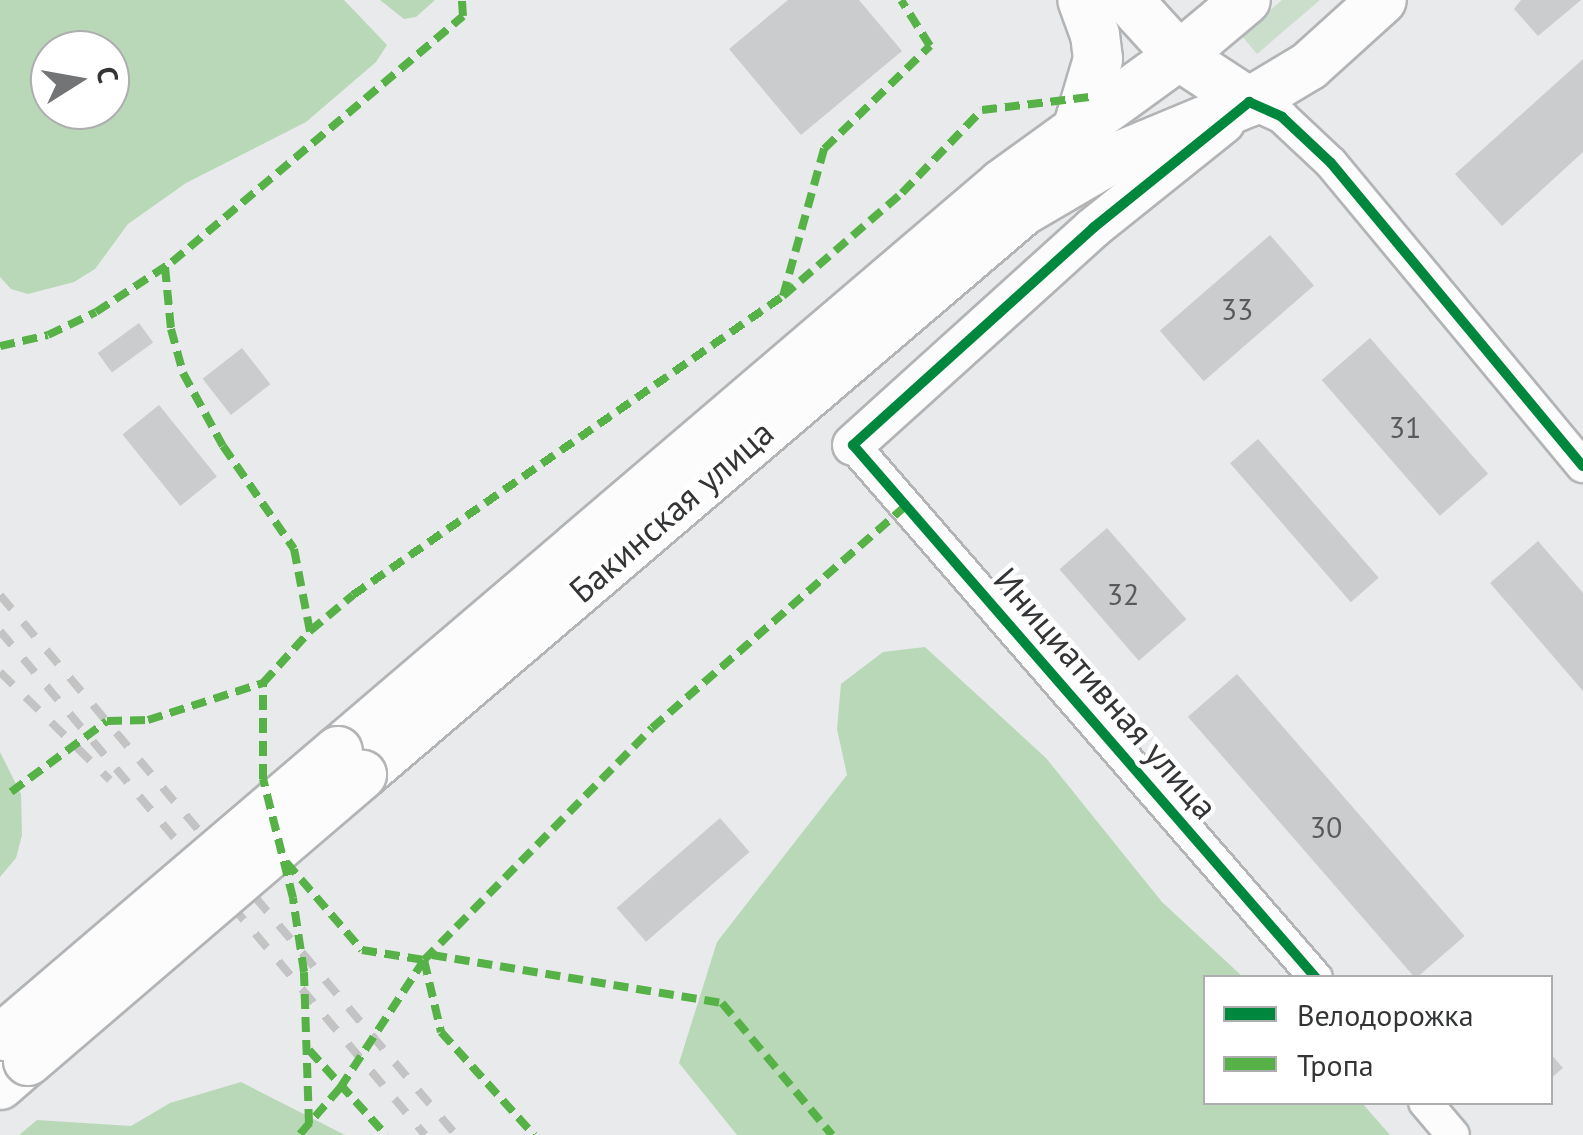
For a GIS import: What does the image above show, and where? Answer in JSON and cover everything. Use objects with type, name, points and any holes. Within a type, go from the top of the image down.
[{"type":"main road","points":[[1059,159],[1098,59],[1082,0]]},
{"type":"main road","points":[[1128,0],[1179,56],[1249,102]]},
{"type":"main road","name":"Бакинская улица","points":[[8,1055],[350,763],[1023,211],[1059,159],[1246,0]]},
{"type":"main road","name":"Бакинская улица","points":[[1059,159],[1112,159],[1249,102],[1309,66],[1382,0]]},
{"type":"street","points":[[853,445],[1093,228],[1249,102],[1282,118],[1331,163],[1583,466]]},
{"type":"street","points":[[1059,159],[1093,228]]},
{"type":"street","name":"Инициативная улица","points":[[853,445],[1313,975]]},
{"type":"street","points":[[1428,1105],[1454,1135]]},
{"type":"green space","points":[[0,0],[344,0],[387,45],[376,62],[306,122],[186,183],[128,224],[95,269],[74,282],[28,294],[11,289],[0,277]]},
{"type":"green space","points":[[380,0],[435,0],[416,17],[404,19]]},
{"type":"green space","points":[[1282,0],[1320,0],[1257,54],[1241,35]]},
{"type":"green space","points":[[925,647],[1046,758],[1162,902],[1241,975],[1203,975],[1203,1105],[1364,1105],[1390,1135],[737,1135],[679,1063],[717,942],[847,775],[837,729],[841,684],[883,652]]},
{"type":"green space","points":[[0,752],[21,794],[22,835],[16,858],[0,877]]},
{"type":"green space","points":[[241,1082],[345,1135],[19,1135],[37,1120],[131,1126],[170,1103]]},
{"type":"building","points":[[788,0],[859,0],[902,51],[801,135],[729,49]]},
{"type":"building","points":[[1521,0],[1581,0],[1538,36],[1514,9]]},
{"type":"building","points":[[1583,59],[1583,152],[1502,226],[1455,174]]},
{"type":"building","points":[[1270,235],[1314,286],[1204,381],[1160,331]]},
{"type":"building","points":[[139,323],[153,342],[112,372],[98,353]]},
{"type":"building","points":[[1370,338],[1488,474],[1440,516],[1322,380]]},
{"type":"building","points":[[242,348],[270,384],[231,415],[203,379]]},
{"type":"building","points":[[159,405],[217,476],[180,506],[122,435]]},
{"type":"building","points":[[1258,439],[1379,578],[1351,602],[1230,463]]},
{"type":"building","points":[[1107,528],[1186,619],[1139,661],[1059,569]]},
{"type":"building","points":[[1538,541],[1583,593],[1583,691],[1490,583]]},
{"type":"building","points":[[1237,674],[1465,936],[1420,975],[1413,975],[1188,717]]},
{"type":"building","points":[[720,818],[750,852],[646,942],[617,908]]},
{"type":"building","points":[[1553,1056],[1563,1068],[1553,1076]]},
{"type":"railway","points":[[0,595],[456,1135]]},
{"type":"railway","points":[[0,631],[425,1135]]},
{"type":"railway","points":[[0,672],[110,780]]},
{"type":"marked path","points":[[0,346],[48,335],[96,312],[172,262],[463,16],[462,0]]},
{"type":"marked path","points":[[309,1124],[304,972],[293,898],[263,779],[263,683],[310,631],[353,595],[783,296],[824,149],[930,46],[901,0]]},
{"type":"marked path","points":[[783,296],[902,193],[982,110],[1089,97]]},
{"type":"marked path","points":[[165,267],[171,329],[183,373],[223,446],[294,549],[310,631]]},
{"type":"marked path","points":[[300,1134],[340,1088],[424,960],[652,728],[906,506]]},
{"type":"marked path","points":[[11,792],[107,721],[148,720],[263,683]]},
{"type":"marked path","points":[[286,862],[362,950],[424,960],[441,1032],[534,1135]]},
{"type":"marked path","points":[[432,955],[722,1003],[832,1135]]},
{"type":"marked path","points":[[309,1050],[386,1135]]},
{"type":"cycle path","points":[[1313,975],[853,445],[1093,228],[1249,102],[1282,117],[1331,163],[1583,466]]}]
